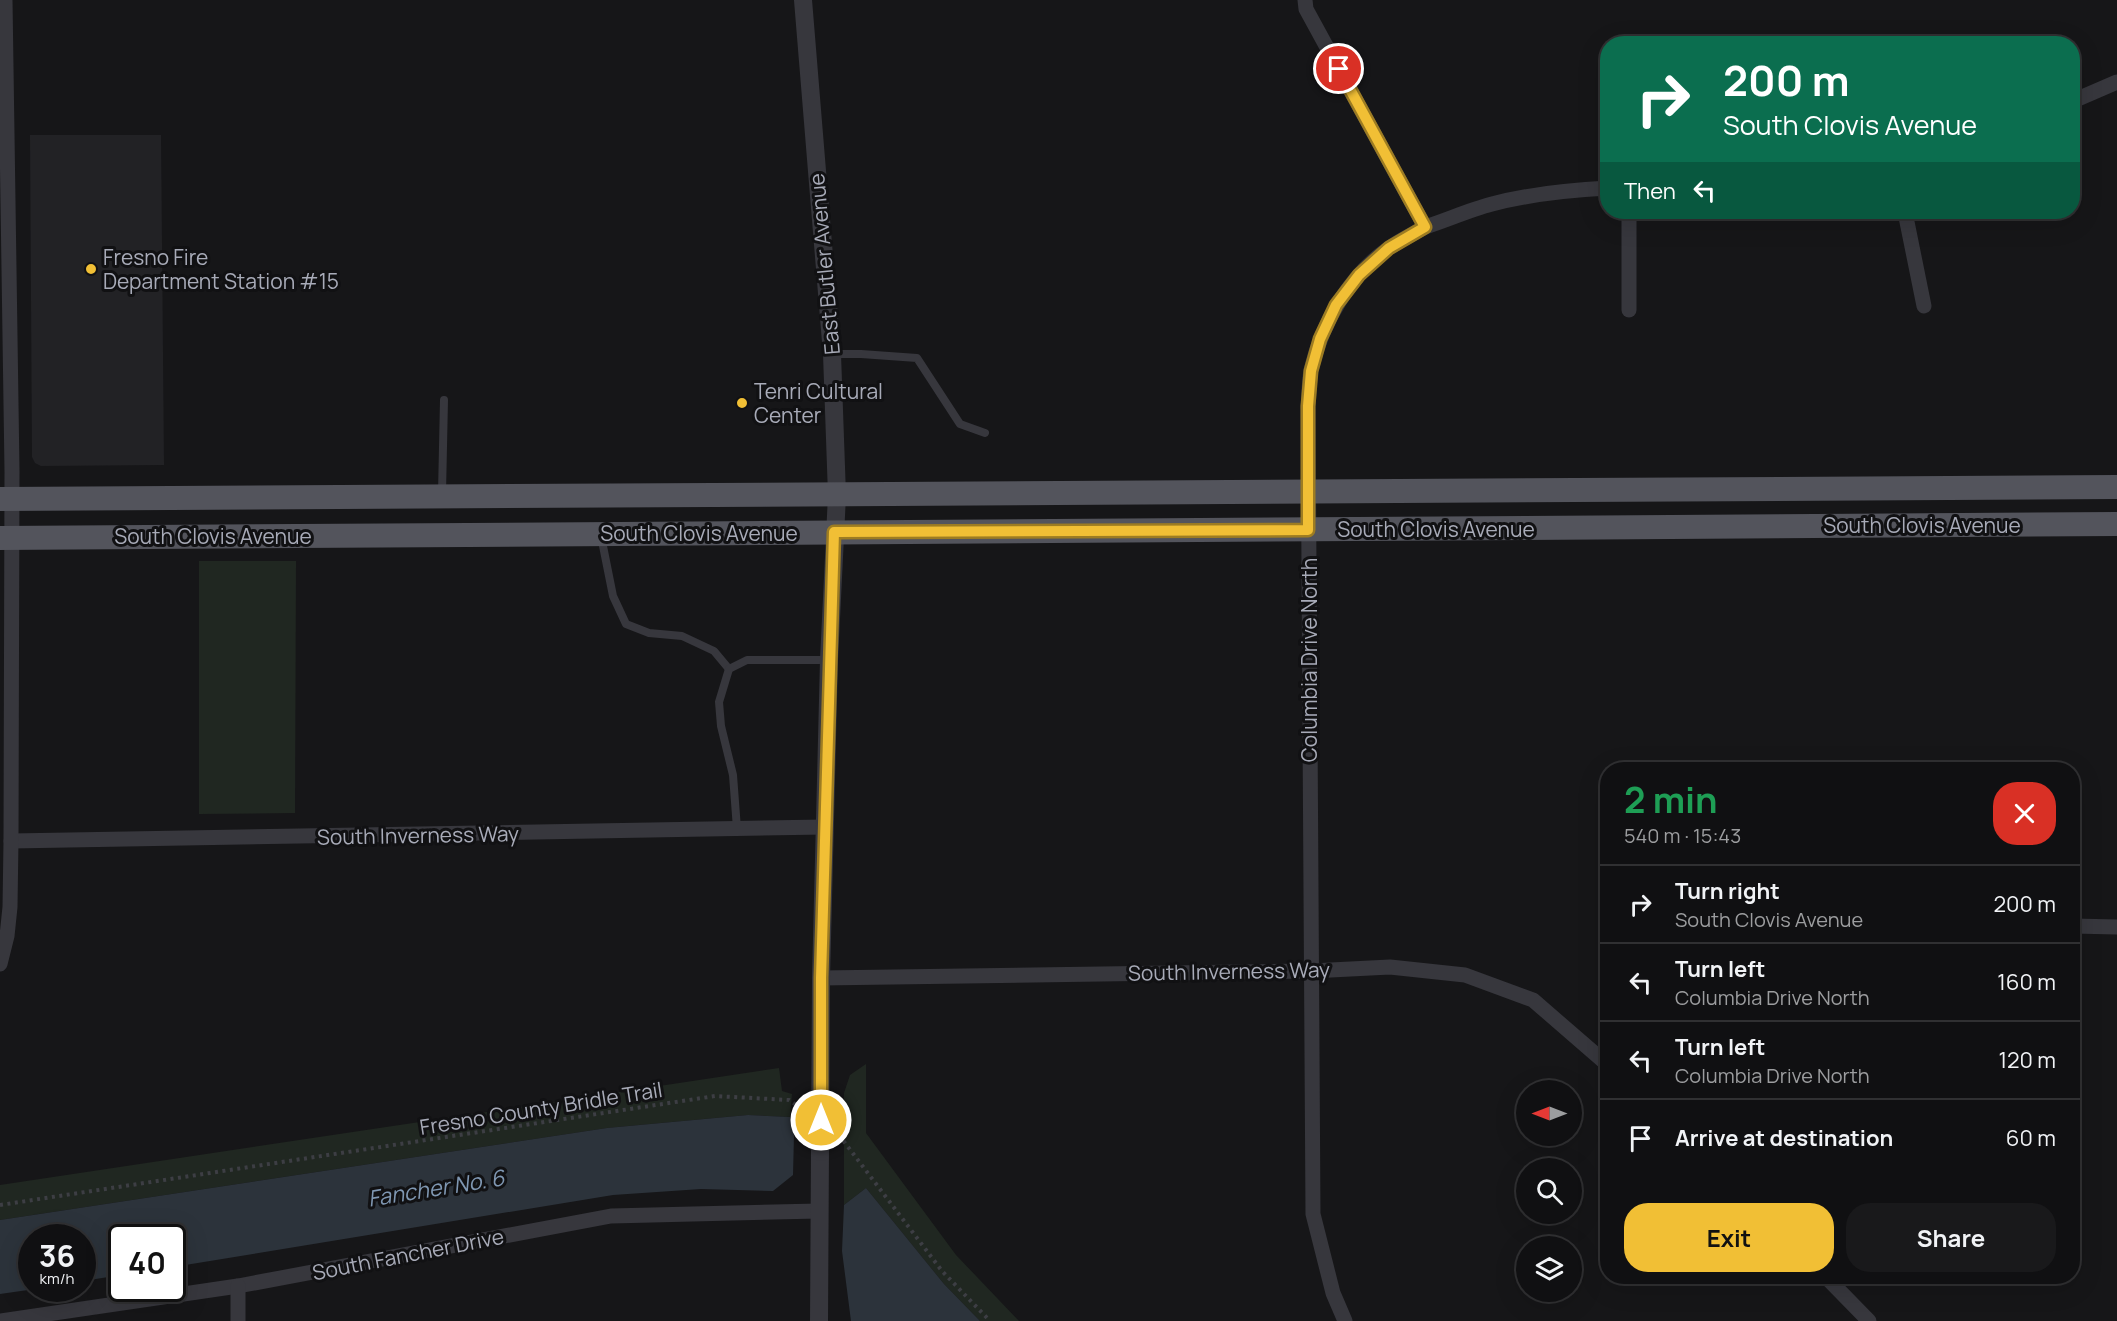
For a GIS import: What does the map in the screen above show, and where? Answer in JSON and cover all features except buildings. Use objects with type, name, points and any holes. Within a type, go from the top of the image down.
[{"type":"main road","name":"South Clovis Avenue","points":[[6,499],[2117,487]]},
{"type":"main road","name":"South Clovis Avenue","points":[[5,538],[2117,524]]},
{"type":"street","points":[[0,964],[7,936],[10,907],[11,841],[5,538],[5,0]]},
{"type":"street","name":"East Butler Avenue","points":[[802,0],[832,354],[837,495],[829,660],[821,978],[819,1321]]},
{"type":"street","points":[[1305,0],[1306,9],[1425,227]]},
{"type":"street","points":[[2080,98],[2117,82]]},
{"type":"street","name":"Columbia Drive North","points":[[1346,1321],[1333,1293],[1313,1214],[1308,530],[1308,406],[1311,371],[1320,339],[1336,305],[1359,275],[1389,248],[1425,227],[1490,205],[1552,192],[1600,189]]},
{"type":"street","points":[[1629,219],[1629,310]]},
{"type":"street","points":[[1906,219],[1924,306]]},
{"type":"street","name":"South Inverness Way","points":[[11,841],[825,827]]},
{"type":"street","points":[[2080,926],[2117,927]]},
{"type":"street","name":"South Inverness Way","points":[[821,978],[1311,971],[1390,967],[1465,975],[1533,1000],[1600,1058]]},
{"type":"street","name":"South Fancher Drive","points":[[0,1321],[238,1286],[612,1216],[819,1212]]},
{"type":"street","points":[[1833,1284],[1869,1321]]},
{"type":"street","points":[[238,1286],[238,1321]]},
{"type":"lane","points":[[832,354],[917,358],[960,424],[985,432]]},
{"type":"lane","points":[[442,497],[444,400]]},
{"type":"lane","points":[[601,534],[613,596],[627,624],[649,633],[682,636],[714,651],[729,669]]},
{"type":"lane","points":[[737,829],[733,775],[721,726],[719,702],[729,669],[747,660],[829,660]]},
{"type":"path","name":"Fresno County Bridle Trail","points":[[0,1205],[715,1096],[789,1100],[837,1132],[942,1271],[990,1321]]},
{"type":"shaded area","points":[[30,135],[161,135],[164,465],[41,466],[35,463],[32,457]]},
{"type":"shaded area","points":[[199,561],[296,561],[295,813],[199,814]]},
{"type":"shaded area","points":[[866,1064],[866,1133],[956,1255],[1019,1321],[980,1321],[944,1284],[866,1188],[844,1205],[844,1093],[850,1075]]},
{"type":"shaded area","points":[[779,1068],[782,1091],[792,1094],[790,1117],[748,1115],[607,1128],[0,1220],[0,1185]]},
{"type":"water","name":"Fancher No. 6","points":[[748,1115],[790,1117],[794,1135],[793,1175],[773,1191],[701,1189],[613,1195],[186,1265],[186,1224],[108,1224],[108,1277],[96,1279],[96,1224],[18,1224],[18,1291],[0,1294],[0,1220],[607,1128]]},
{"type":"water","points":[[866,1188],[944,1284],[980,1321],[851,1321],[842,1251],[844,1205]]},
{"type":"place","name":"Fresno Fire Department Station #15","points":[[91,269]]},
{"type":"place","name":"Tenri Cultural Center","points":[[742,403]]},
{"type":"route","points":[[821,1120],[821,978],[834,532],[1308,530],[1308,406],[1311,371],[1320,339],[1336,305],[1359,275],[1389,248],[1425,227],[1339,69]]}]
